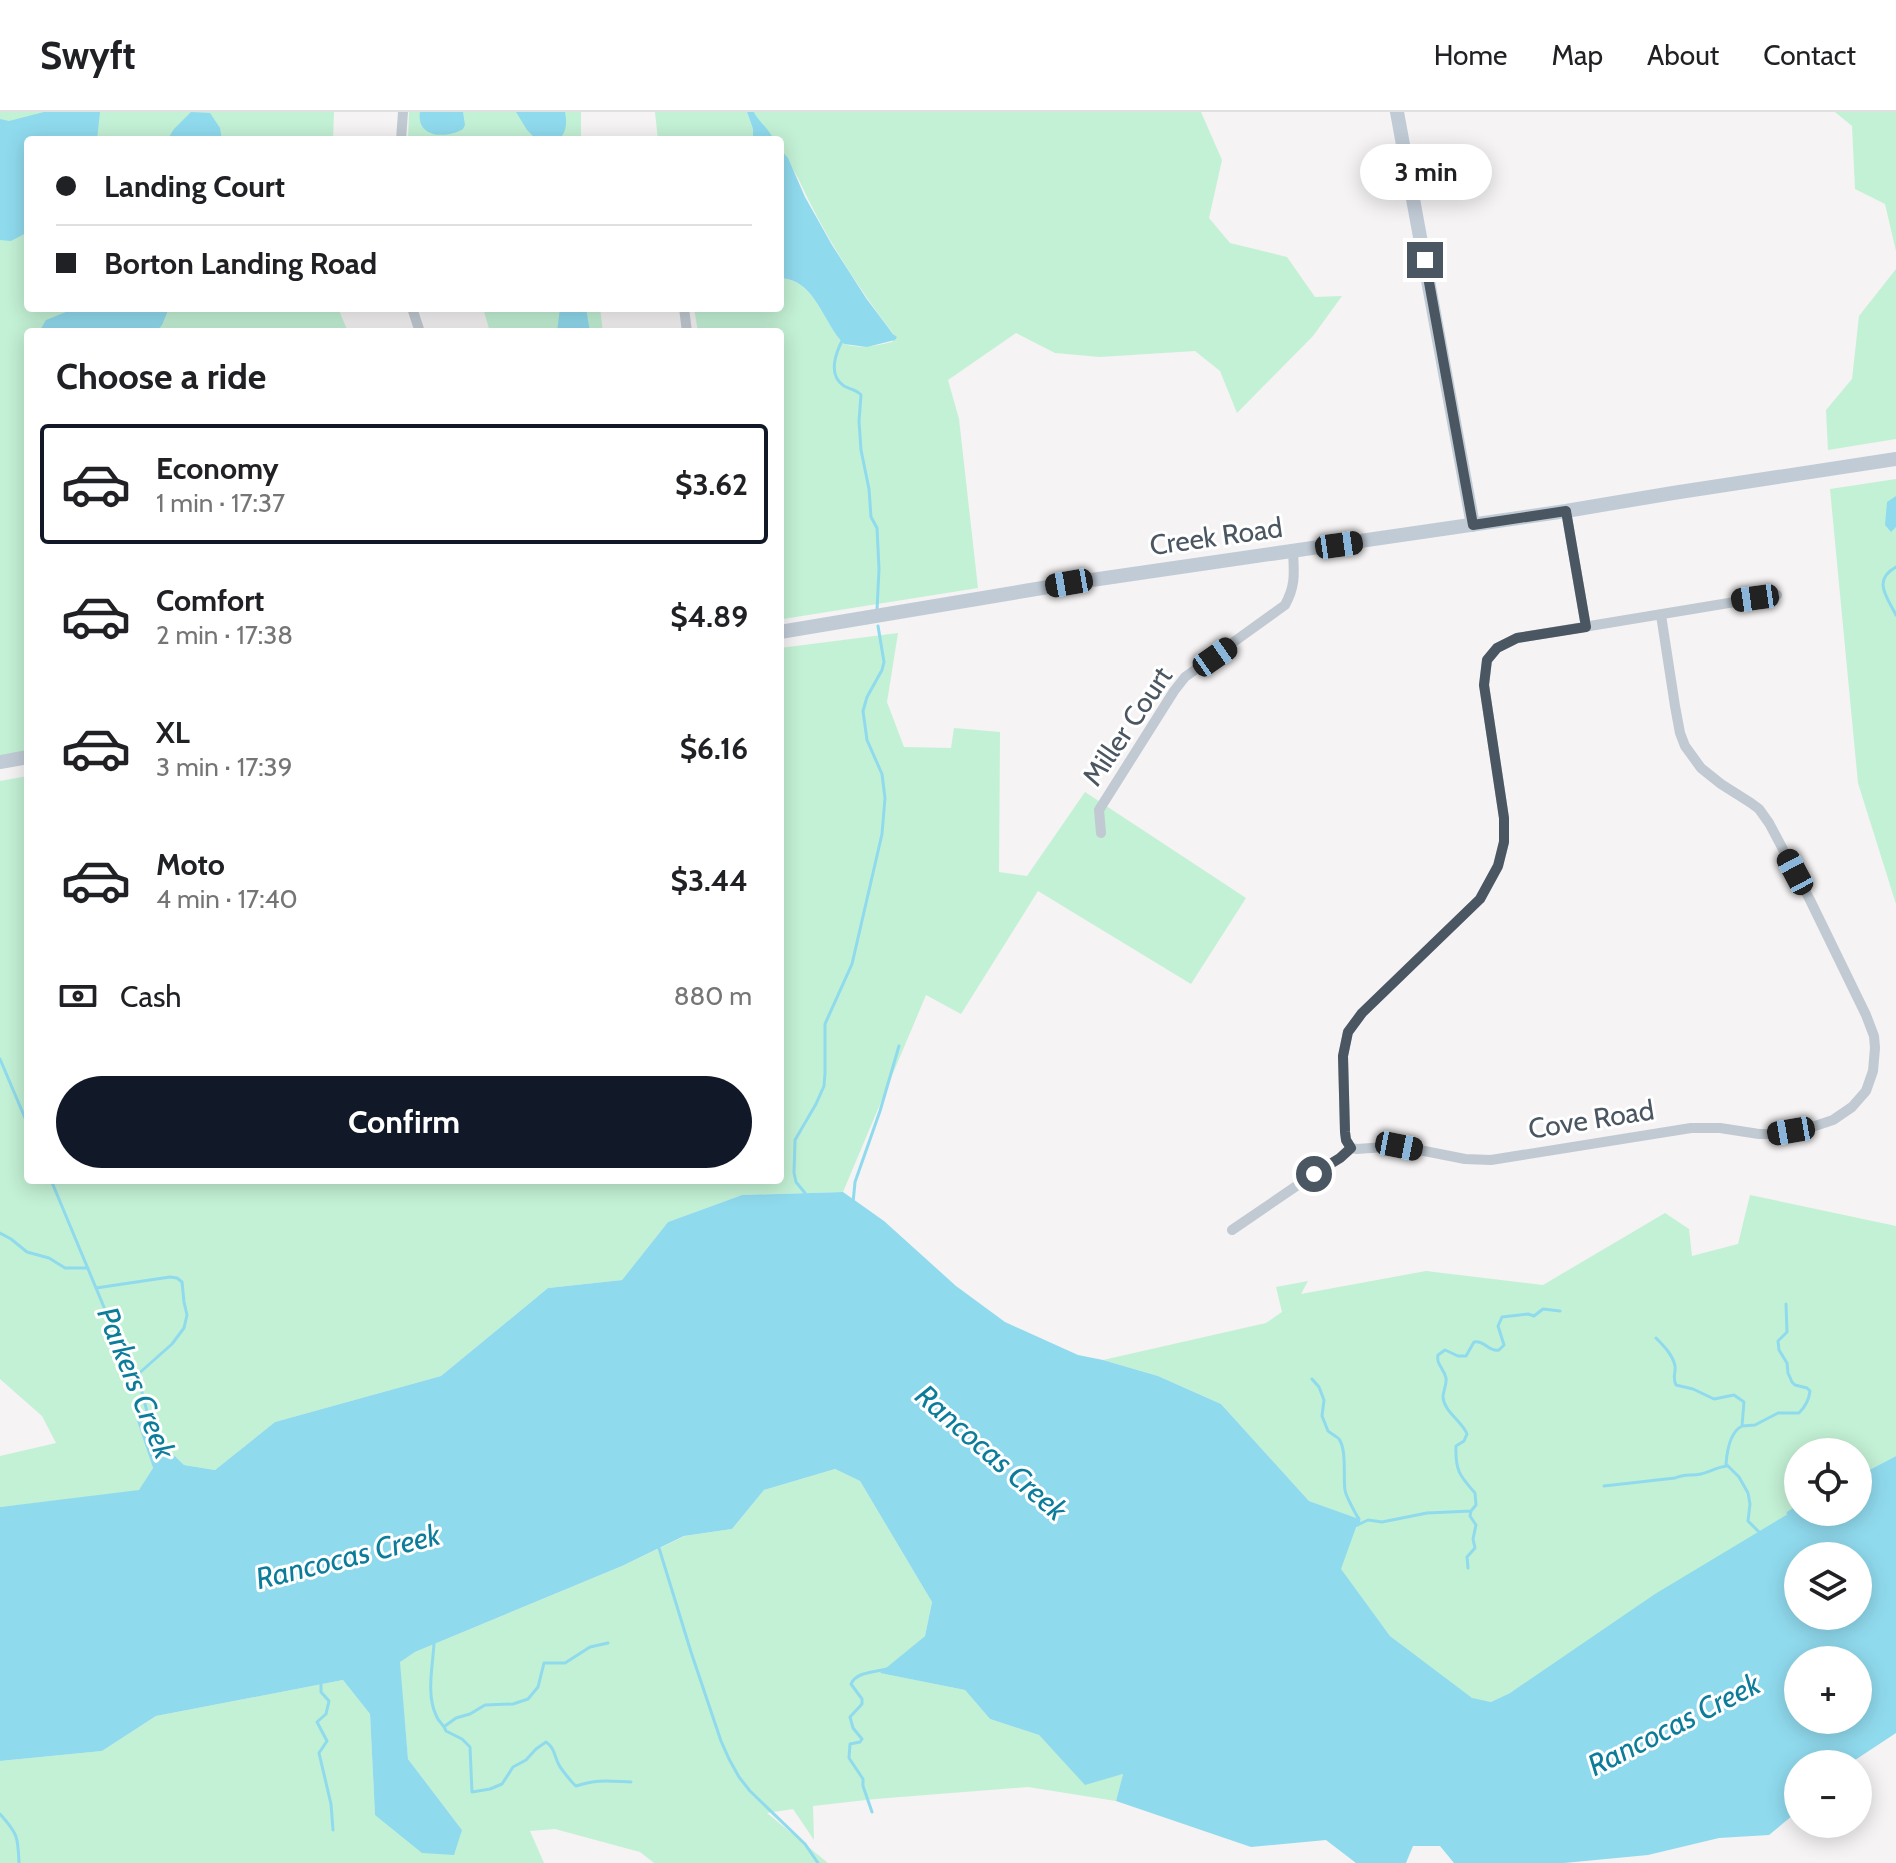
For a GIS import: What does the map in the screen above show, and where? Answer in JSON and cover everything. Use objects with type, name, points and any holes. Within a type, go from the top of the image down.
[{"type":"main road","points":[[1397,112],[1473,525]]},
{"type":"main road","name":"Creek Road","points":[[784,631],[1078,582],[1896,459]]},
{"type":"main road","points":[[0,762],[24,758]]},
{"type":"street","points":[[401,136],[403,112]]},
{"type":"street","points":[[1566,511],[1586,627]]},
{"type":"street","name":"Miller Court","points":[[1101,833],[1099,810],[1185,677],[1285,605],[1295,582],[1293,551]]},
{"type":"street","points":[[1232,1230],[1351,1148],[1346,1140],[1344,1120],[1343,1056],[1348,1032],[1362,1013],[1480,899],[1498,866],[1504,842],[1504,818],[1484,685],[1487,660],[1497,648],[1517,638],[1777,595]]},
{"type":"street","name":"Cove Road","points":[[1351,1148],[1399,1146],[1465,1159],[1491,1160],[1691,1128],[1772,1134],[1809,1128],[1833,1120],[1852,1107],[1866,1091],[1873,1071],[1875,1048],[1866,1015],[1769,823],[1759,809],[1701,768],[1685,746],[1675,706],[1661,615]]},
{"type":"green space","points":[[0,112],[334,112],[333,136],[24,136],[24,312],[340,312],[346,328],[24,328],[24,753],[0,756]]},
{"type":"green space","points":[[409,112],[581,112],[581,136],[408,136]]},
{"type":"green space","points":[[655,112],[747,112],[753,129],[753,136],[658,136]]},
{"type":"green space","points":[[754,112],[1201,112],[1222,160],[1209,218],[1230,243],[1287,257],[1315,297],[1342,296],[1313,336],[1237,413],[1220,371],[1195,351],[1100,357],[1055,353],[1016,333],[948,380],[959,419],[978,588],[784,619],[784,328],[697,328],[695,312],[784,312],[784,279],[802,286],[810,294],[844,344],[874,346],[892,342],[895,336],[854,280],[830,240],[784,155],[784,136],[771,136]]},
{"type":"green space","points":[[1835,112],[1896,112],[1896,251],[1885,204],[1855,189],[1852,126]]},
{"type":"green space","points":[[1896,269],[1896,439],[1828,450],[1826,410],[1852,379],[1859,316]]},
{"type":"green space","points":[[484,312],[600,312],[602,328],[489,328]]},
{"type":"green space","points":[[1896,479],[1896,904],[1858,783],[1830,489]]},
{"type":"green space","points":[[898,633],[887,702],[904,747],[951,748],[954,728],[1000,732],[999,872],[1027,876],[1085,792],[1246,898],[1191,984],[1038,891],[961,1014],[926,995],[843,1192],[742,1195],[668,1222],[622,1280],[548,1288],[441,1376],[275,1422],[215,1470],[184,1465],[138,1420],[153,1468],[139,1491],[0,1507],[0,1456],[56,1443],[42,1416],[0,1379],[0,781],[24,777],[24,1184],[784,1184],[784,647]]},
{"type":"green space","points":[[1750,1195],[1896,1226],[1896,1456],[1872,1469],[1872,1438],[1784,1438],[1784,1517],[1510,1693],[1491,1702],[1472,1699],[1390,1636],[1340,1569],[1358,1519],[1309,1501],[1221,1404],[1158,1376],[1103,1360],[1266,1323],[1282,1312],[1276,1287],[1308,1281],[1301,1294],[1426,1271],[1543,1285],[1665,1213],[1689,1229],[1692,1256],[1738,1244]]},
{"type":"green space","points":[[835,1469],[860,1481],[932,1602],[925,1636],[881,1673],[965,1690],[990,1719],[1039,1735],[1085,1784],[1123,1774],[1116,1801],[1028,1787],[813,1806],[814,1840],[793,1809],[767,1813],[828,1863],[654,1863],[640,1852],[555,1829],[530,1831],[544,1863],[0,1863],[0,1761],[102,1751],[156,1716],[343,1680],[370,1714],[375,1815],[462,1830],[408,1759],[399,1662],[415,1652],[622,1566],[685,1536],[732,1529],[764,1490]]},
{"type":"water","points":[[44,112],[100,112],[97,136],[24,136],[24,234],[11,241],[0,240],[0,119],[9,121]]},
{"type":"water","points":[[191,112],[210,113],[221,136],[170,136]]},
{"type":"water","points":[[420,112],[463,112],[465,125],[456,132],[434,134],[423,127]]},
{"type":"water","points":[[516,112],[565,112],[565,131],[562,136],[533,136]]},
{"type":"water","points":[[747,112],[754,112],[772,136],[753,136]]},
{"type":"water","points":[[784,154],[832,245],[866,298],[897,337],[867,347],[844,344],[810,294],[792,280],[784,279]]},
{"type":"water","points":[[66,312],[167,312],[159,328],[41,328],[46,320]]},
{"type":"water","points":[[560,312],[587,312],[589,328],[558,328]]},
{"type":"water","points":[[1896,496],[1896,527],[1891,532],[1885,525],[1887,502]]},
{"type":"water","name":"Rancocas Creek","points":[[843,1192],[884,1221],[956,1286],[1005,1322],[1078,1355],[1158,1376],[1221,1404],[1309,1501],[1359,1519],[1341,1569],[1390,1636],[1472,1698],[1491,1702],[1510,1693],[1655,1594],[1784,1516],[1784,1526],[1872,1526],[1872,1469],[1896,1456],[1896,1733],[1870,1750],[1784,1750],[1784,1823],[1769,1835],[1719,1838],[1648,1855],[1564,1863],[1454,1863],[1440,1846],[1413,1846],[1406,1863],[1356,1863],[1326,1840],[1251,1847],[1116,1801],[1123,1774],[1085,1785],[1039,1735],[990,1719],[965,1690],[880,1673],[925,1636],[932,1602],[860,1481],[835,1469],[764,1490],[732,1529],[684,1536],[622,1566],[415,1652],[400,1662],[408,1759],[462,1830],[454,1855],[422,1853],[375,1815],[370,1714],[343,1680],[156,1716],[102,1751],[0,1761],[0,1507],[139,1490],[153,1468],[136,1418],[184,1465],[215,1470],[275,1422],[441,1376],[548,1288],[622,1280],[668,1222],[742,1195]]},
{"type":"waterway","points":[[843,339],[834,370],[844,386],[861,395],[861,450],[871,517],[877,528],[877,610]]},
{"type":"waterway","points":[[1896,567],[1883,583],[1896,615]]},
{"type":"waterway","points":[[805,1193],[796,1182],[794,1173],[795,1140],[824,1086],[825,1024],[852,964],[882,834],[885,798],[882,774],[867,740],[863,711],[884,662],[878,626]]},
{"type":"waterway","points":[[853,1203],[855,1182],[899,1046]]},
{"type":"waterway","name":"Parkers Creek","points":[[0,1059],[24,1116]]},
{"type":"waterway","name":"Parkers Creek","points":[[53,1184],[140,1385],[149,1419],[165,1448]]},
{"type":"waterway","points":[[0,1233],[27,1252],[49,1258],[65,1268],[88,1268]]},
{"type":"waterway","points":[[96,1288],[170,1277],[182,1282],[187,1315],[184,1328],[172,1344],[136,1376]]},
{"type":"waterway","points":[[1742,1426],[1755,1425],[1778,1413],[1799,1413],[1808,1400],[1810,1391],[1792,1382],[1787,1363],[1779,1350],[1778,1341],[1787,1332],[1786,1304]]},
{"type":"waterway","points":[[1471,1511],[1476,1505],[1475,1493],[1456,1462],[1456,1446],[1464,1441],[1467,1434],[1444,1402],[1446,1378],[1438,1355],[1445,1350],[1466,1356],[1474,1342],[1499,1350],[1504,1345],[1498,1326],[1502,1317],[1534,1316],[1543,1309],[1560,1311]]},
{"type":"waterway","points":[[1656,1338],[1674,1362],[1676,1385],[1714,1399],[1734,1395],[1744,1402],[1742,1426],[1732,1437],[1726,1464],[1739,1477],[1748,1493],[1748,1521],[1759,1532]]},
{"type":"waterway","points":[[1312,1379],[1324,1400],[1322,1416],[1328,1431],[1339,1438],[1341,1444],[1345,1490],[1359,1519],[1358,1525]]},
{"type":"waterway","points":[[1604,1486],[1698,1475],[1727,1466]]},
{"type":"waterway","points":[[1353,1527],[1368,1520],[1382,1522],[1427,1513],[1471,1511]]},
{"type":"waterway","points":[[1468,1568],[1467,1557],[1475,1548],[1476,1525],[1470,1516],[1471,1511]]},
{"type":"waterway","points":[[659,1548],[729,1759],[750,1791],[805,1844],[818,1863]]},
{"type":"waterway","points":[[434,1643],[433,1707],[446,1731],[470,1747],[472,1792],[502,1784],[513,1767],[546,1742],[560,1767],[576,1786],[597,1781],[631,1782]]},
{"type":"waterway","points":[[445,1726],[485,1705],[513,1704],[528,1699],[538,1687],[544,1663],[565,1663],[590,1647],[608,1643]]},
{"type":"waterway","points":[[872,1812],[863,1779],[849,1758],[850,1744],[862,1739],[853,1728],[850,1717],[862,1704],[862,1699],[851,1684],[861,1675],[887,1669]]},
{"type":"waterway","points":[[321,1681],[321,1692],[329,1701],[326,1714],[317,1722],[327,1741],[319,1753],[331,1804],[333,1830]]},
{"type":"waterway","points":[[0,1814],[16,1836],[19,1863]]},
{"type":"route","points":[[1314,1174],[1351,1148],[1346,1140],[1344,1120],[1343,1056],[1348,1032],[1362,1013],[1480,899],[1498,866],[1504,842],[1504,818],[1484,685],[1487,660],[1497,648],[1517,638],[1586,627],[1566,511],[1473,525],[1425,260]]}]
